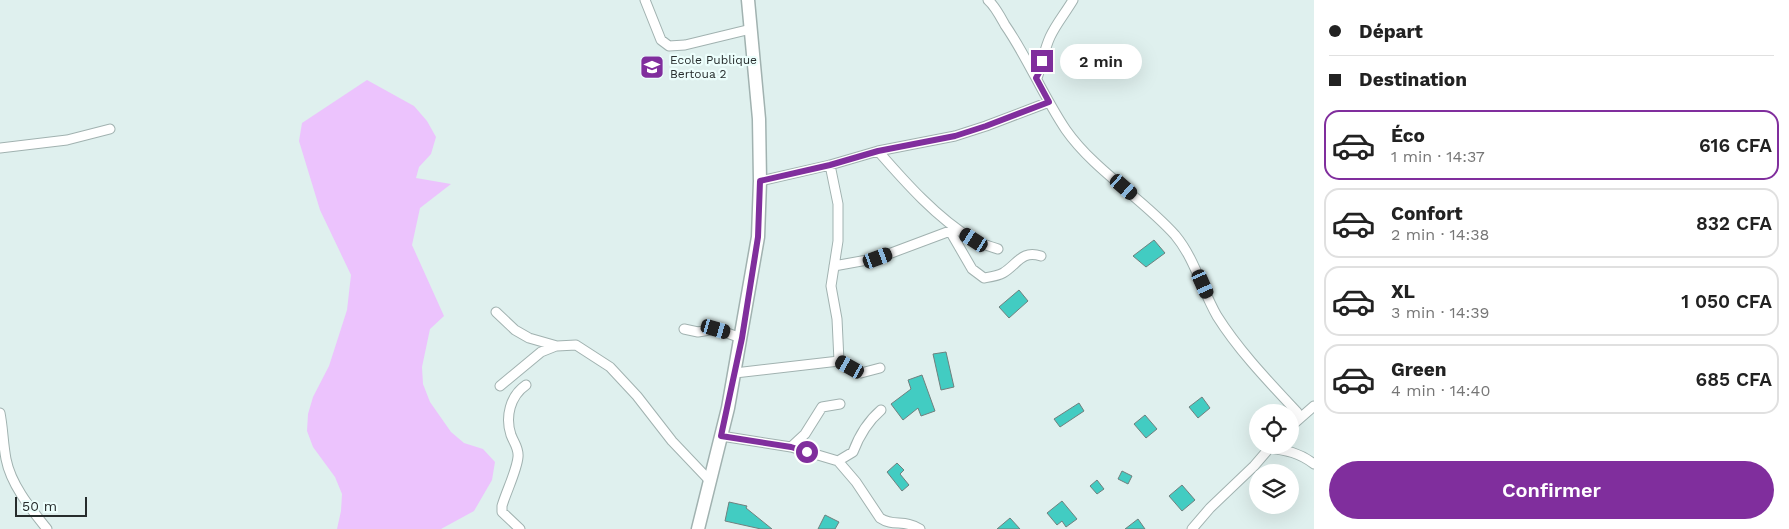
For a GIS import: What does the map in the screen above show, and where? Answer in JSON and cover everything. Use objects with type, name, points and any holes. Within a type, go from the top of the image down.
[{"type":"street","points":[[645,0],[661,40],[669,46],[685,45],[750,29]]},
{"type":"street","points":[[698,529],[735,373],[758,237],[760,181],[759,120],[748,0]]},
{"type":"street","points":[[988,0],[1017,42],[1067,131],[1095,162],[1153,212],[1177,237],[1196,269],[1217,315],[1251,362],[1290,404]]},
{"type":"street","points":[[1036,78],[1040,71],[1039,65],[1049,38],[1073,0]]},
{"type":"street","points":[[760,181],[830,165],[878,151],[955,136],[1049,102]]},
{"type":"street","points":[[0,148],[68,140],[110,129]]},
{"type":"street","points":[[878,151],[913,191],[961,231],[974,240],[998,249]]},
{"type":"street","points":[[830,165],[838,204],[838,241],[831,286],[837,319],[838,361]]},
{"type":"street","points":[[834,266],[878,258],[950,232],[972,269],[984,278],[1003,273],[1024,256],[1032,253],[1041,256]]},
{"type":"street","points":[[496,312],[515,330],[529,338],[556,346]]},
{"type":"street","points":[[684,329],[698,332],[716,329],[742,338]]},
{"type":"street","points":[[500,386],[541,352],[556,346],[576,345],[610,367],[637,396],[672,441],[710,481]]},
{"type":"street","points":[[735,373],[838,361],[861,373],[880,368]]},
{"type":"street","points":[[520,529],[502,512],[502,506],[516,467],[518,451],[510,431],[508,416],[513,399],[526,385]]},
{"type":"street","points":[[791,447],[805,434],[822,407],[840,404]]},
{"type":"street","points":[[1299,418],[1314,406]]},
{"type":"street","points":[[838,461],[853,452],[858,439],[871,419],[881,410]]},
{"type":"street","points":[[0,413],[4,431],[6,459],[11,476],[47,529]]},
{"type":"street","points":[[721,436],[791,447],[838,461],[856,482],[880,518],[892,523],[912,524],[920,529]]},
{"type":"street","points":[[1192,529],[1264,454]]},
{"type":"street","points":[[1298,454],[1314,464]]},
{"type":"shaded area","points":[[367,80],[414,106],[427,121],[436,137],[431,154],[419,167],[416,178],[451,184],[420,208],[412,245],[444,316],[430,329],[422,367],[423,384],[430,402],[451,432],[464,443],[483,449],[495,462],[492,480],[474,511],[441,529],[337,529],[342,494],[335,477],[313,447],[307,431],[308,414],[313,397],[329,366],[347,310],[351,275],[320,210],[299,141],[302,123]]},
{"type":"building","points":[[1154,240],[1165,253],[1146,267],[1133,256]]},
{"type":"building","points":[[1019,290],[1028,301],[1009,318],[999,307]]},
{"type":"building","points":[[946,352],[954,387],[941,390],[933,354]]},
{"type":"building","points":[[922,375],[935,411],[921,416],[918,408],[903,420],[891,404],[911,389],[908,380]]},
{"type":"building","points":[[1202,397],[1210,408],[1198,418],[1189,407]]},
{"type":"building","points":[[1079,403],[1084,411],[1060,427],[1054,419]]},
{"type":"building","points":[[1145,415],[1157,429],[1146,438],[1134,424]]},
{"type":"building","points":[[897,463],[904,470],[900,474],[909,485],[902,491],[887,472]]},
{"type":"building","points":[[1122,471],[1132,476],[1128,484],[1118,479]]},
{"type":"building","points":[[1097,480],[1104,489],[1097,494],[1090,486]]},
{"type":"building","points":[[1182,485],[1195,500],[1182,511],[1169,496]]},
{"type":"building","points":[[1062,501],[1077,519],[1066,527],[1062,521],[1057,525],[1047,513]]},
{"type":"building","points":[[729,502],[747,506],[746,508],[772,529],[761,529],[725,521]]},
{"type":"building","points":[[825,515],[839,522],[835,529],[818,529]]},
{"type":"building","points":[[1010,518],[1020,529],[997,529]]},
{"type":"building","points":[[1138,519],[1145,529],[1125,529]]},
{"type":"place","name":"Ecole Publique Bertoua 2","points":[[652,67]]},
{"type":"route","points":[[807,452],[791,447],[721,436],[742,338],[758,237],[760,181],[830,165],[878,151],[955,136],[1049,102],[1036,78],[1042,61]]}]
